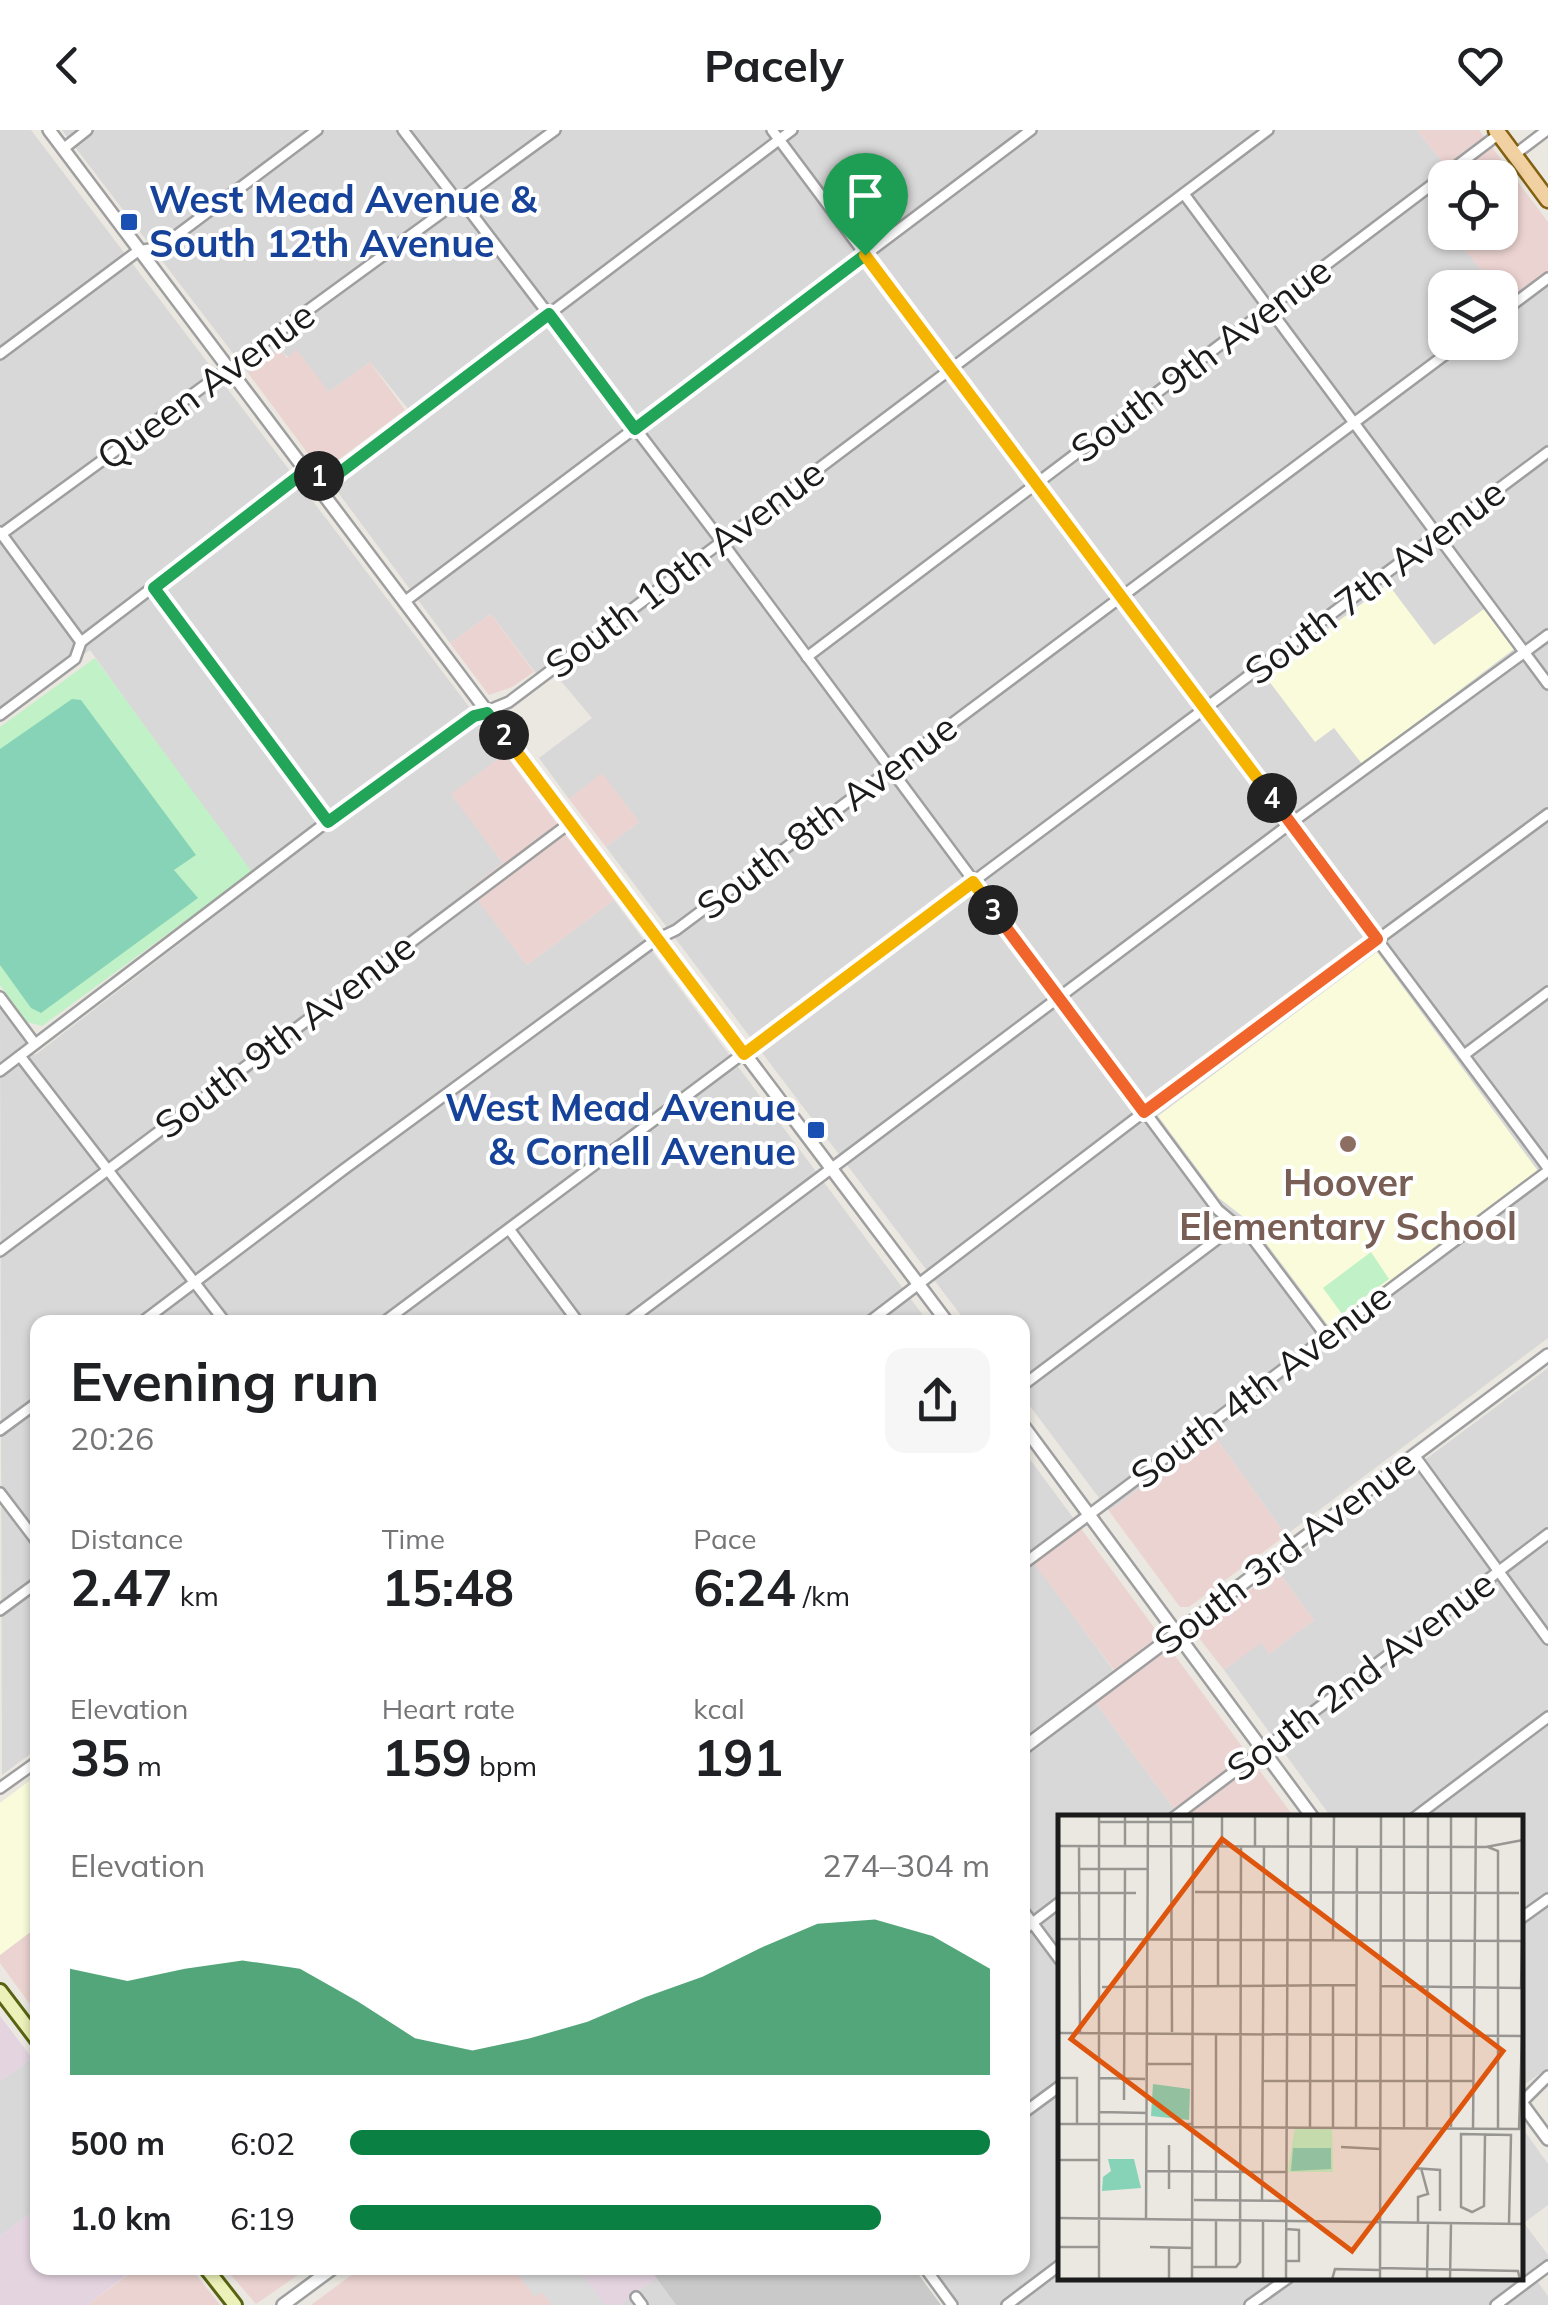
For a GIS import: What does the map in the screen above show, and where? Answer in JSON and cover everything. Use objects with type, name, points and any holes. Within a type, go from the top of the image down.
[{"type":"main road","points":[[1497,132],[1548,200]]},
{"type":"main road","points":[[0,1991],[30,2030]]},
{"type":"main road","points":[[211,2275],[235,2305]]},
{"type":"street","points":[[49,130],[942,1315]]},
{"type":"street","points":[[63,148],[87,130]]},
{"type":"street","points":[[0,354],[138,251],[161,246],[317,130]]},
{"type":"street","points":[[403,130],[459,203],[469,210],[722,542],[1218,1210],[1253,1238],[1326,1336]]},
{"type":"street","name":"Queen Avenue","points":[[0,534],[555,130]]},
{"type":"street","points":[[772,130],[1548,1170]]},
{"type":"street","points":[[304,472],[330,480],[792,130]]},
{"type":"street","points":[[404,602],[1031,130]]},
{"type":"street","name":"South 10th Avenue","points":[[0,1071],[328,822],[474,716],[508,702],[1268,130]]},
{"type":"street","points":[[1514,155],[1547,130]]},
{"type":"street","name":"South 9th Avenue","points":[[807,657],[1497,132]]},
{"type":"street","points":[[1184,194],[1548,684]]},
{"type":"street","points":[[1518,300],[1548,278]]},
{"type":"street","name":"South 8th Avenue","points":[[151,1315],[657,939],[676,930],[1438,360]]},
{"type":"street","name":"South 7th Avenue","points":[[393,1315],[1548,452]]},
{"type":"street","points":[[0,716],[75,660],[82,642],[304,472]]},
{"type":"street","points":[[0,534],[82,642]]},
{"type":"street","points":[[154,588],[328,822]]},
{"type":"street","points":[[636,1315],[1290,823],[1548,635]]},
{"type":"street","points":[[879,1315],[1144,1112],[1548,814]]},
{"type":"street","name":"South 9th Avenue","points":[[0,1251],[571,822]]},
{"type":"street","points":[[1464,1055],[1548,992]]},
{"type":"street","points":[[0,997],[35,1044]]},
{"type":"street","points":[[20,1056],[220,1315]]},
{"type":"street","name":"South 4th Avenue","points":[[1030,1560],[1548,1170]]},
{"type":"street","points":[[1030,1380],[1236,1225]]},
{"type":"street","points":[[509,1229],[573,1315]]},
{"type":"street","name":"South 3rd Avenue","points":[[1030,1743],[1548,1355]]},
{"type":"street","points":[[0,1430],[30,1408]]},
{"type":"street","points":[[1030,1435],[1311,1815]]},
{"type":"street","points":[[1414,1455],[1548,1639]]},
{"type":"street","points":[[0,1492],[30,1532]]},
{"type":"street","name":"South 2nd Avenue","points":[[1177,1815],[1548,1534]]},
{"type":"street","points":[[0,1610],[30,1588]]},
{"type":"street","points":[[1418,1815],[1548,1717]]},
{"type":"street","points":[[0,1788],[30,1766]]},
{"type":"street","points":[[1523,1917],[1548,1898]]},
{"type":"street","points":[[1030,1925],[1058,1904]]},
{"type":"street","points":[[1030,1919],[1058,1957]]},
{"type":"street","points":[[1523,2100],[1548,2076]]},
{"type":"street","points":[[1030,2108],[1058,2087]]},
{"type":"street","points":[[1523,2105],[1548,2139]]},
{"type":"street","points":[[1496,2305],[1548,2266]]},
{"type":"street","points":[[1007,2305],[1058,2267]]},
{"type":"street","points":[[283,2305],[324,2275]]},
{"type":"street","points":[[929,2275],[952,2305]]},
{"type":"street","points":[[1250,2305],[1285,2280]]},
{"type":"shaded area","points":[[0,130],[31,130],[505,754],[452,794],[503,863],[470,889],[527,965],[614,900],[923,1315],[30,1315],[30,1754],[2,1775],[0,1009],[35,1055],[257,884],[90,650],[0,712]]},
{"type":"shaded area","points":[[62,130],[1417,130],[1441,160],[1428,160],[1428,250],[1466,250],[1481,270],[1428,270],[1428,360],[1518,360],[1518,308],[1548,286],[1548,1338],[1286,1535],[1213,1434],[1109,1511],[1030,1406],[1030,1315],[961,1315],[606,847],[639,822],[602,774],[569,799],[539,758],[592,718],[556,675],[544,684],[491,614],[450,643],[337,491],[336,486],[417,420],[370,362],[329,392],[280,350],[248,373]]},
{"type":"shaded area","points":[[1417,130],[1479,130],[1502,160],[1441,160]]},
{"type":"shaded area","points":[[1518,182],[1548,222],[1548,286],[1518,308],[1518,270],[1481,270],[1465,250],[1518,250]]},
{"type":"shaded area","points":[[280,349],[287,358],[297,350],[329,392],[370,362],[405,410],[326,469],[318,467],[248,373]]},
{"type":"shaded area","points":[[1388,584],[1434,645],[1484,609],[1514,649],[1362,764],[1334,728],[1315,742],[1265,676]]},
{"type":"shaded area","points":[[491,614],[534,672],[512,687],[489,695],[450,643]]},
{"type":"shaded area","points":[[505,754],[614,900],[527,965],[469,889],[503,863],[451,794]]},
{"type":"shaded area","points":[[602,773],[639,822],[606,847],[569,799]]},
{"type":"shaded area","name":"Hoover Elementary School","points":[[1377,952],[1538,1171],[1330,1328],[1251,1223],[1219,1198],[1158,1116]]},
{"type":"shaded area","points":[[1548,1368],[1548,2068],[1525,2084],[1523,1815],[1330,1815],[1224,1670],[1261,1642],[1270,1653],[1314,1620],[1277,1570]]},
{"type":"shaded area","points":[[1213,1434],[1286,1535],[1189,1607],[1180,1607],[1109,1511]]},
{"type":"shaded area","points":[[1030,1459],[1074,1519],[1030,1552]]},
{"type":"shaded area","points":[[1074,1519],[1293,1815],[1179,1815],[1087,1691],[1114,1670],[1030,1558],[1030,1552]]},
{"type":"shaded area","points":[[1030,1557],[1114,1671],[1087,1691],[1179,1815],[1058,1815],[1058,2280],[1523,2280],[1523,2129],[1548,2164],[1548,2205],[1524,2223],[1548,2255],[1548,2262],[1532,2274],[1548,2296],[1548,2305],[960,2305],[937,2275],[1030,2275]]},
{"type":"shaded area","points":[[1277,1570],[1314,1620],[1269,1654],[1261,1643],[1224,1670],[1199,1638],[1202,1626]]},
{"type":"shaded area","points":[[30,1780],[30,1932],[0,1955],[0,1803]]},
{"type":"shaded area","points":[[30,1932],[30,2004],[0,1963],[0,1955]]},
{"type":"shaded area","points":[[0,2016],[30,2059],[0,2081]]},
{"type":"shaded area","points":[[30,2059],[30,2213],[0,2236],[0,2081]]},
{"type":"shaded area","points":[[30,2213],[30,2275],[127,2275],[87,2305],[0,2305],[0,2236]]},
{"type":"shaded area","points":[[128,2275],[196,2275],[220,2305],[87,2305]]},
{"type":"shaded area","points":[[231,2275],[298,2275],[256,2304]]},
{"type":"shaded area","points":[[352,2275],[583,2275],[605,2305],[311,2305]]},
{"type":"shaded area","points":[[518,2275],[583,2275],[605,2305],[552,2305],[542,2292],[535,2297]]},
{"type":"shaded area","points":[[583,2275],[656,2278],[620,2305],[605,2305]]},
{"type":"shaded area","points":[[654,2275],[919,2275],[941,2305],[676,2305]]},
{"type":"shaded area","points":[[656,2278],[676,2305],[620,2305]]},
{"type":"green space","points":[[95,658],[252,872],[42,1026],[27,1022],[0,985],[0,727]]},
{"type":"green space","points":[[72,699],[81,700],[196,855],[174,870],[198,898],[41,1013],[31,1008],[0,965],[0,749]]},
{"type":"green space","points":[[1371,1252],[1389,1279],[1342,1314],[1323,1288]]},
{"type":"place","name":"West Mead Avenue & South 12th Avenue","points":[[129,222]]},
{"type":"place","name":"West Mead Avenue & Cornell Avenue","points":[[816,1130]]},
{"type":"place","name":"Hoover Elementary School","points":[[1348,1144]]},
{"type":"route","points":[[865,255],[1377,939],[1144,1112],[973,882],[744,1054],[487,713],[474,716],[328,822],[154,588],[304,472],[330,480],[549,314],[635,429],[865,255]]}]
